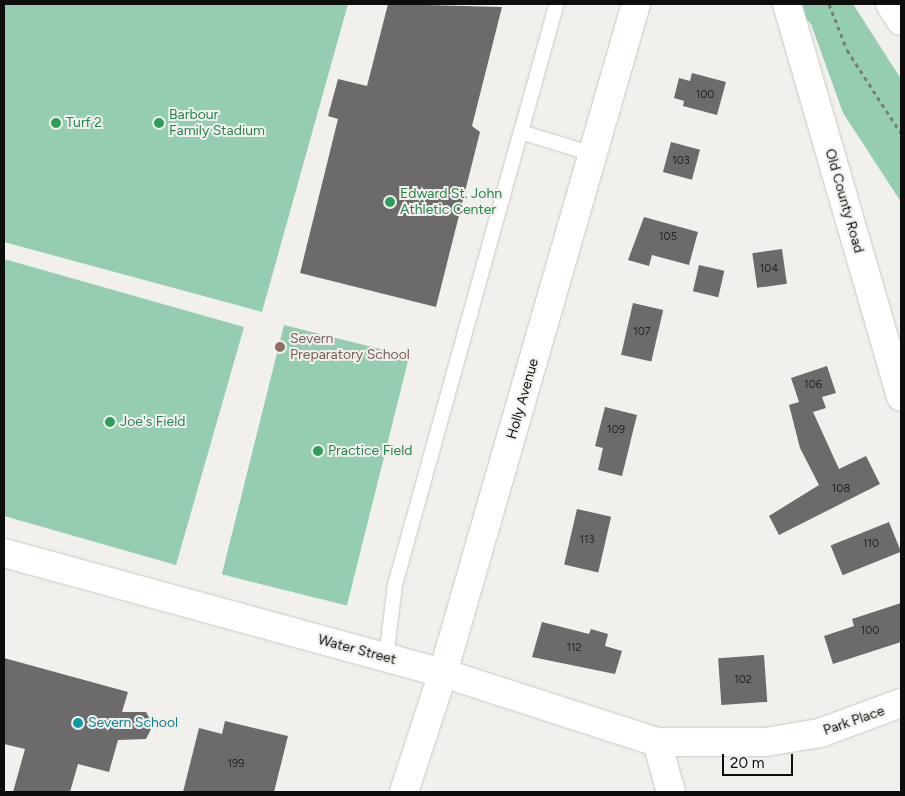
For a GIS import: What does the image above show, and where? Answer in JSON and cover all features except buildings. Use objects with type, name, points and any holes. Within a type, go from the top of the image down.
[{"type":"street","name":"Holly Avenue","points":[[404,792],[443,674],[636,4]]},
{"type":"street","name":"Old County Road","points":[[787,4],[901,397]]},
{"type":"street","points":[[890,4],[901,21]]},
{"type":"street","name":"Water Street","points":[[4,553],[443,674],[657,742]]},
{"type":"street","name":"Park Place","points":[[657,742],[766,742],[820,733],[901,703]]},
{"type":"street","points":[[657,742],[671,792]]},
{"type":"lane","points":[[386,658],[396,585],[556,6]]},
{"type":"lane","points":[[520,132],[593,154]]},
{"type":"path","points":[[829,4],[847,50],[901,134]]},
{"type":"green space","name":"Barbour Family Stadium","points":[[4,4],[348,4],[262,312],[4,242]]},
{"type":"green space","points":[[791,4],[853,4],[901,79],[901,202],[843,113],[811,24]]},
{"type":"green space","name":"Joe's Field","points":[[4,259],[244,327],[176,565],[4,516]]},
{"type":"green space","name":"Practice Field","points":[[284,325],[409,356],[347,606],[222,574]]},
{"type":"place","name":"Turf 2","points":[[56,123]]},
{"type":"place","name":"Barbour Family Stadium","points":[[159,123]]},
{"type":"place","name":"Edward St. John Athletic Center","points":[[390,202]]},
{"type":"place","name":"Severn Preparatory School","points":[[280,347]]},
{"type":"place","name":"Joe's Field","points":[[110,422]]},
{"type":"place","name":"Practice Field","points":[[318,451]]},
{"type":"place","name":"Severn School","points":[[78,723]]}]
